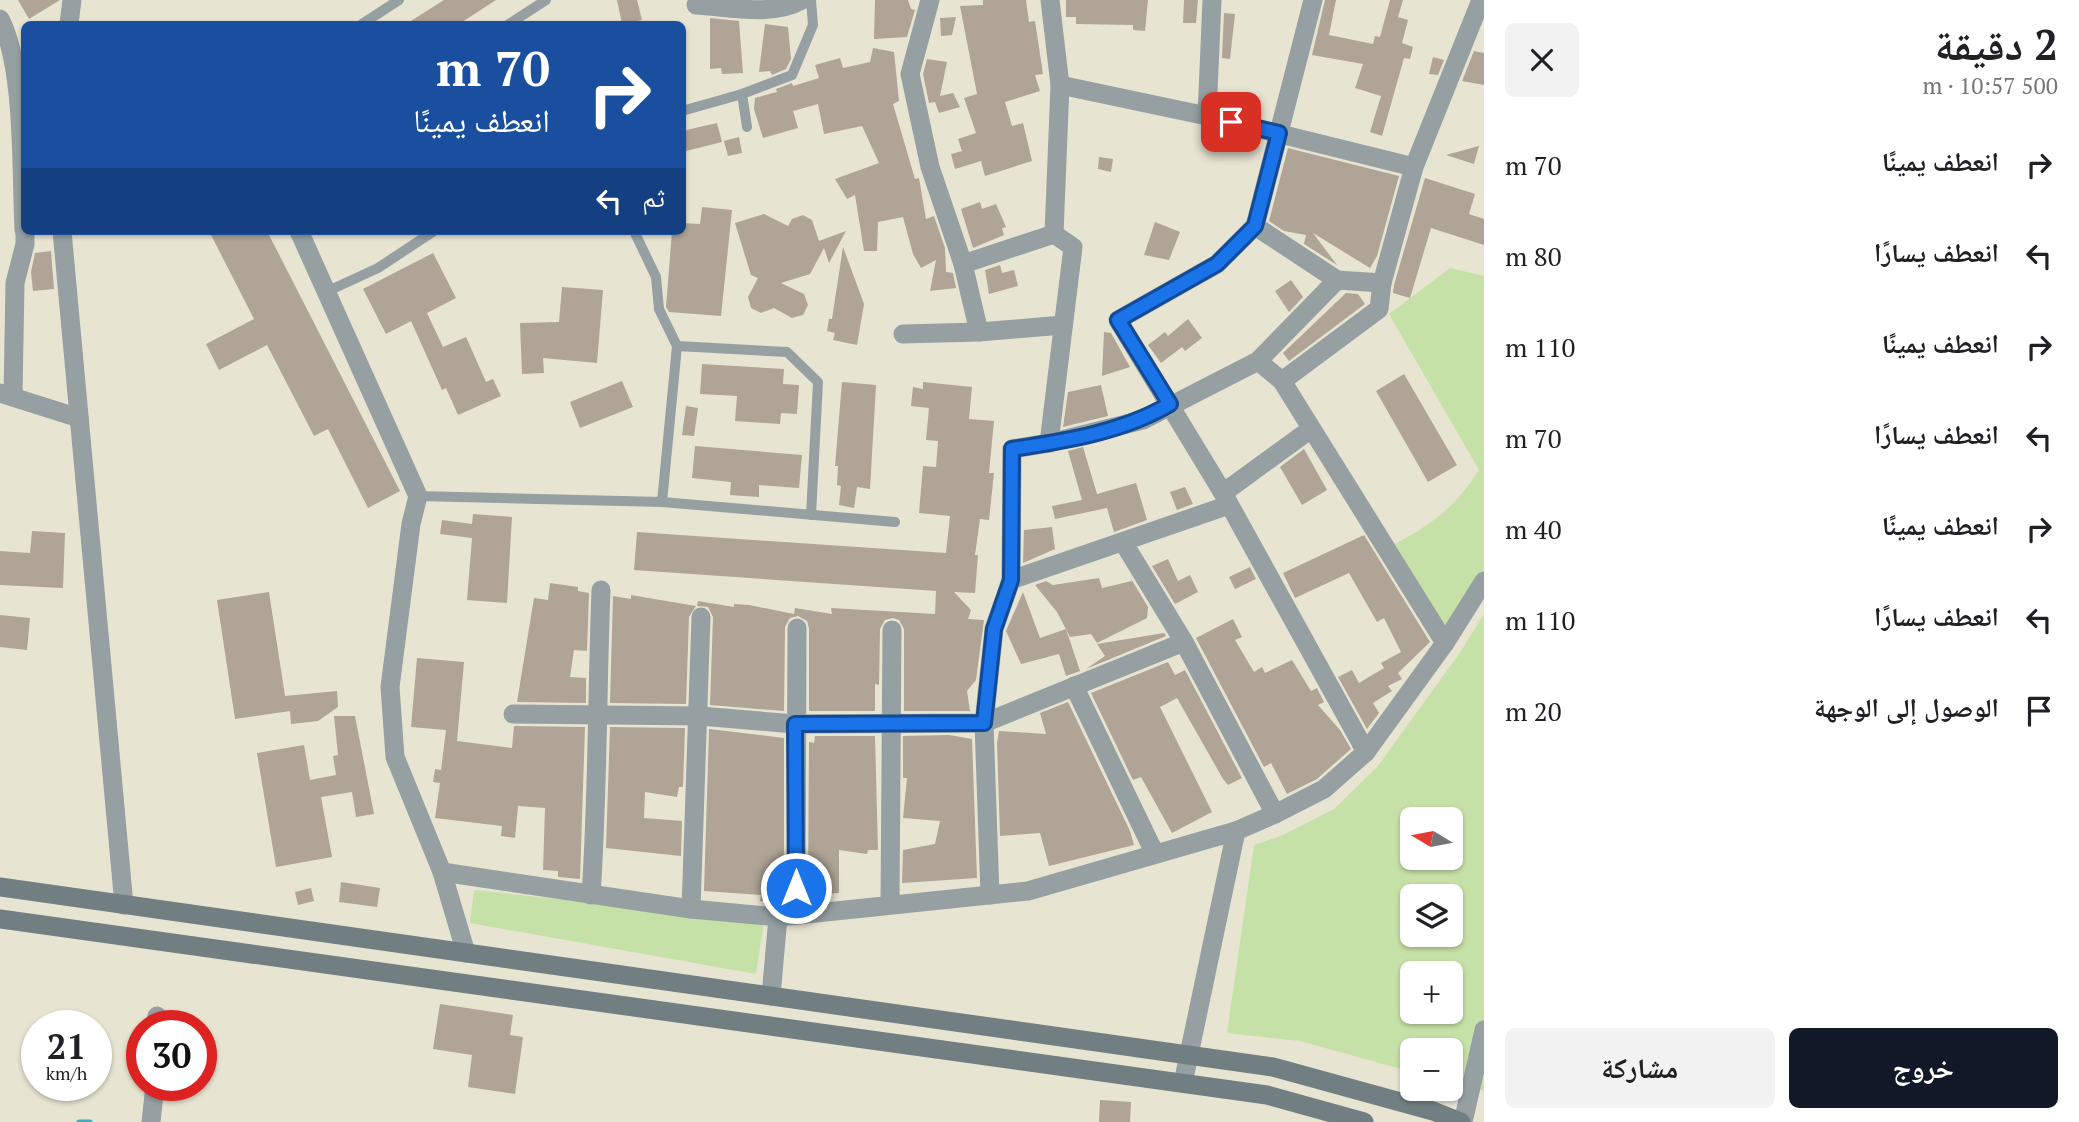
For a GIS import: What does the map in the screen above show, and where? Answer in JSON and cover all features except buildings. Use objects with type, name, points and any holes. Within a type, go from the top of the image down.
[{"type":"main road","points":[[0,887],[1273,1067],[1433,1111],[1462,1122]]},
{"type":"main road","points":[[0,919],[1267,1095],[1364,1122]]},
{"type":"main road","points":[[683,1014],[688,985]]},
{"type":"street","points":[[69,21],[72,0]]},
{"type":"street","points":[[696,5],[764,9],[789,7],[802,0]]},
{"type":"street","points":[[930,0],[910,74],[930,167],[963,264],[979,332]]},
{"type":"street","points":[[1050,0],[1060,85],[1054,234]]},
{"type":"street","points":[[1207,116],[1212,0]]},
{"type":"street","points":[[1313,0],[1255,226],[1217,264],[1118,320],[1226,499],[1366,752]]},
{"type":"street","points":[[1282,381],[1379,309],[1382,284],[1415,167],[1481,0]]},
{"type":"street","points":[[0,19],[10,38],[21,177]]},
{"type":"street","points":[[1060,85],[1207,116],[1415,167]]},
{"type":"street","points":[[1255,226],[1337,280],[1382,284]]},
{"type":"street","points":[[963,264],[1054,234]]},
{"type":"street","points":[[1049,443],[1073,247],[1054,234]]},
{"type":"street","points":[[24,235],[7,342],[6,394],[79,418]]},
{"type":"street","points":[[62,235],[124,905]]},
{"type":"street","points":[[301,235],[418,496],[390,687],[395,757],[442,872],[466,953]]},
{"type":"street","points":[[990,895],[984,723],[994,629],[1011,580],[1012,449],[1049,443],[1143,420],[1258,361],[1337,280]]},
{"type":"street","points":[[903,334],[979,332],[1063,325]]},
{"type":"street","points":[[1258,361],[1282,381],[1445,643]]},
{"type":"street","points":[[1011,580],[1123,542],[1226,499],[1311,429]]},
{"type":"street","points":[[1123,542],[1184,642],[1275,814]]},
{"type":"street","points":[[442,872],[691,909],[787,916],[1028,891],[1236,831],[1324,789],[1366,752],[1445,643],[1484,581]]},
{"type":"street","points":[[591,895],[598,799],[596,715],[601,590]]},
{"type":"street","points":[[691,909],[700,716],[701,617]]},
{"type":"street","points":[[771,996],[787,916],[797,628]]},
{"type":"street","points":[[890,904],[892,630]]},
{"type":"street","points":[[513,714],[700,716],[795,724],[984,723],[1184,642]]},
{"type":"street","points":[[1074,686],[1155,854]]},
{"type":"street","points":[[1183,1083],[1236,831]]},
{"type":"street","points":[[1462,1122],[1484,1030]]},
{"type":"street","points":[[151,1122],[154,1101]]},
{"type":"lane","points":[[367,21],[399,0]]},
{"type":"lane","points":[[514,21],[546,0]]},
{"type":"lane","points":[[686,110],[742,94],[792,75],[813,25],[811,0]]},
{"type":"lane","points":[[742,94],[747,127]]},
{"type":"lane","points":[[326,292],[378,268],[428,235]]},
{"type":"lane","points":[[636,235],[656,277],[659,309],[677,346],[662,502]]},
{"type":"lane","points":[[677,346],[787,352],[818,382],[811,515]]},
{"type":"lane","points":[[418,496],[662,502],[895,522]]},
{"type":"green space","points":[[1450,268],[1484,276],[1484,569],[1446,630],[1395,544],[1443,513],[1479,470],[1389,314]]},
{"type":"green space","points":[[1484,614],[1484,1091],[1463,1085],[1463,1038],[1400,1038],[1400,1069],[1300,1041],[1227,1033],[1254,845],[1283,835],[1334,809],[1377,767],[1459,654]]},
{"type":"green space","points":[[474,890],[764,921],[756,974],[470,923]]},
{"type":"waterway","points":[[79,1122],[90,1122]]},
{"type":"route","points":[[796,888],[795,724],[984,723],[994,629],[1011,580],[1012,449],[1049,443],[1143,420],[1170,404],[1118,320],[1217,264],[1255,226],[1279,133],[1231,122]]}]
